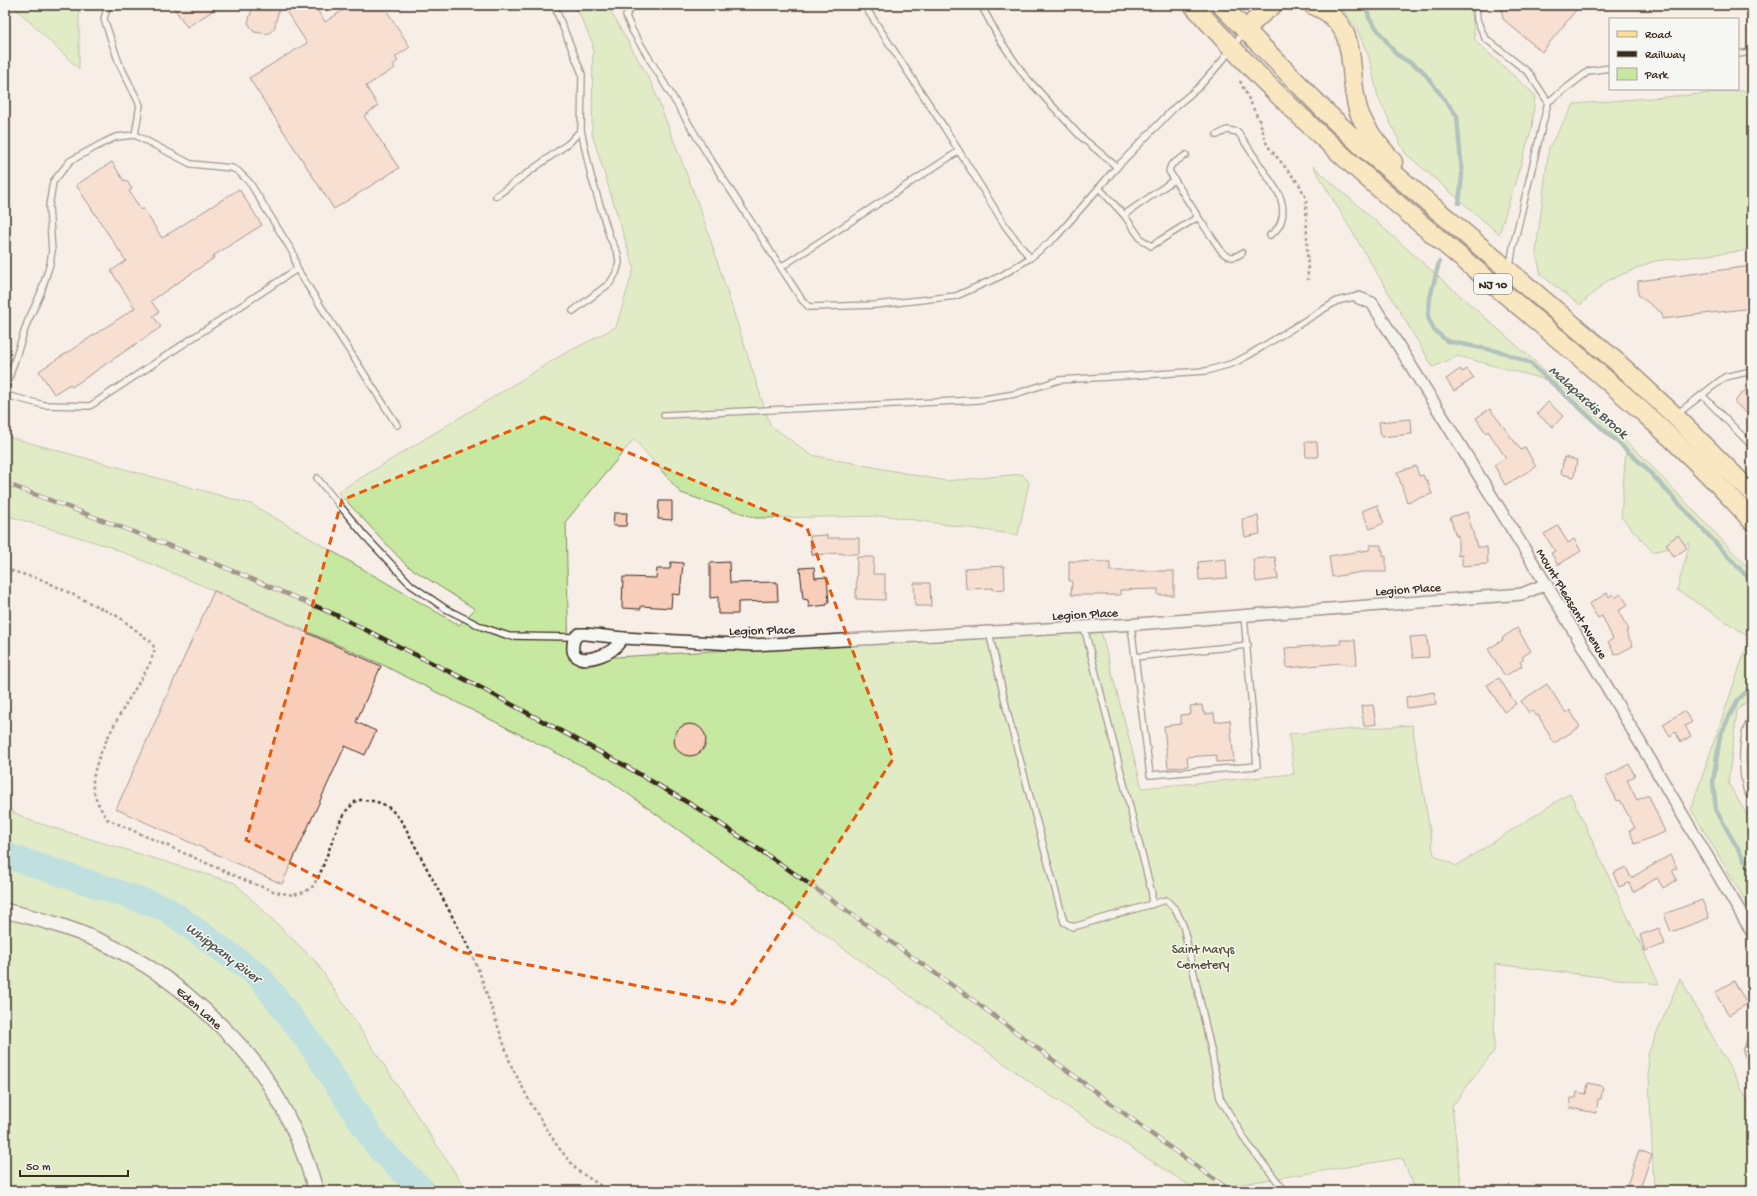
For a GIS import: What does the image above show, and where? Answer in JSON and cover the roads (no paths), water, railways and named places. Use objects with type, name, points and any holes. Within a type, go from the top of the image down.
[{"type":"main road","name":"NJ 10","points":[[1193,5],[1291,107],[1343,156],[1640,408],[1697,463],[1752,521]]},
{"type":"main road","name":"NJ 10","points":[[1221,5],[1329,115],[1420,196],[1618,363],[1751,489]]},
{"type":"main road","points":[[1245,31],[1258,17],[1273,5]]},
{"type":"main road","points":[[1313,5],[1330,14],[1340,24],[1346,33],[1349,43],[1354,94],[1358,110],[1366,128],[1420,196]]},
{"type":"street","name":"Mount Pleasant Avenue","points":[[1359,298],[1372,303],[1546,584],[1752,932]]},
{"type":"street","name":"Legion Place","points":[[575,637],[579,634],[586,634],[623,638],[753,645],[1131,625],[1324,608],[1522,594],[1546,584]]},
{"type":"street","points":[[575,637],[572,651],[574,655],[579,658],[588,659],[602,656],[613,650],[623,638]]},
{"type":"street","name":"Eden Lane","points":[[5,911],[21,914],[69,928],[106,943],[158,971],[205,1010],[239,1044],[261,1072],[279,1100],[297,1136],[316,1191]]},
{"type":"lane","points":[[108,5],[104,19],[119,64],[140,105],[135,135]]},
{"type":"lane","points":[[554,5],[582,74],[581,130],[591,176],[610,238],[618,254],[616,273],[610,282],[573,311]]},
{"type":"lane","points":[[632,5],[626,16],[632,30],[709,157],[802,300],[809,306],[876,305],[956,296],[1001,276],[1030,258],[1056,237],[1117,167],[1175,107],[1199,87],[1245,31]]},
{"type":"lane","points":[[864,5],[959,151],[1006,227],[1030,258]]},
{"type":"lane","points":[[981,5],[1000,40],[1024,75],[1080,136],[1117,167]]},
{"type":"lane","points":[[1476,5],[1477,20],[1485,38],[1529,73],[1548,102]]},
{"type":"lane","points":[[1739,54],[1752,52]]},
{"type":"lane","points":[[1509,271],[1513,247],[1548,102],[1589,71],[1609,68]]},
{"type":"lane","points":[[496,196],[569,143],[581,130]]},
{"type":"lane","points":[[1217,135],[1227,130],[1238,132],[1279,194],[1284,211],[1278,230],[1270,235]]},
{"type":"lane","points":[[5,390],[27,323],[40,295],[50,264],[52,245],[49,206],[53,182],[70,161],[103,142],[116,137],[135,135],[192,164],[232,168],[238,171],[250,183],[294,253],[297,269],[397,424]]},
{"type":"lane","points":[[781,267],[959,151]]},
{"type":"lane","points":[[1186,155],[1171,165],[1170,172],[1174,180],[1222,252],[1227,257],[1234,257],[1242,253]]},
{"type":"lane","points":[[1124,215],[1174,180]]},
{"type":"lane","points":[[1099,188],[1124,215],[1142,239],[1152,246],[1198,217]]},
{"type":"lane","points":[[5,395],[44,405],[90,406],[297,269]]},
{"type":"lane","points":[[664,415],[978,400],[1015,394],[1059,380],[1206,371],[1234,363],[1249,355],[1337,301],[1354,297],[1359,298]]},
{"type":"lane","points":[[1675,416],[1725,377],[1752,371]]},
{"type":"lane","points":[[1702,395],[1752,446]]},
{"type":"lane","points":[[317,478],[365,536],[411,585],[446,609],[482,627],[510,636],[575,637]]},
{"type":"lane","points":[[1131,625],[1150,775],[1257,766],[1248,645],[1244,616]]},
{"type":"lane","points":[[1084,627],[1152,894],[1151,905]]},
{"type":"lane","points":[[989,632],[1009,719],[1064,922],[1073,928],[1166,900],[1176,910],[1183,925],[1212,1054],[1220,1098],[1247,1143],[1285,1191]]},
{"type":"lane","points":[[1135,657],[1248,645]]},
{"type":"lane","points":[[1752,719],[1745,734],[1744,761],[1746,790],[1752,799]]},
{"type":"lane","points":[[1752,1039],[1746,1050],[1752,1064]]},
{"type":"waterway","name":"Malapardis Brook","points":[[1366,5],[1369,18],[1396,54],[1422,70],[1457,116],[1462,175],[1459,203]]},
{"type":"waterway","name":"Malapardis Brook","points":[[1439,262],[1430,298],[1428,317],[1434,330],[1447,341],[1502,352],[1530,363],[1644,466],[1752,582]]},
{"type":"waterway","name":"Malapardis Brook","points":[[1752,686],[1737,701],[1720,736],[1713,782],[1716,810],[1752,874]]},
{"type":"waterway","name":"Whippany River","points":[[5,855],[165,908],[259,976],[310,1043],[378,1147],[423,1191]]},
{"type":"railway","points":[[5,483],[212,562],[334,614],[472,683],[622,764],[697,808],[785,867],[973,1000],[1161,1141],[1231,1191]]},
{"type":"park label","name":"Saint Marys Cemetery","points":[[1203,956]]}]
